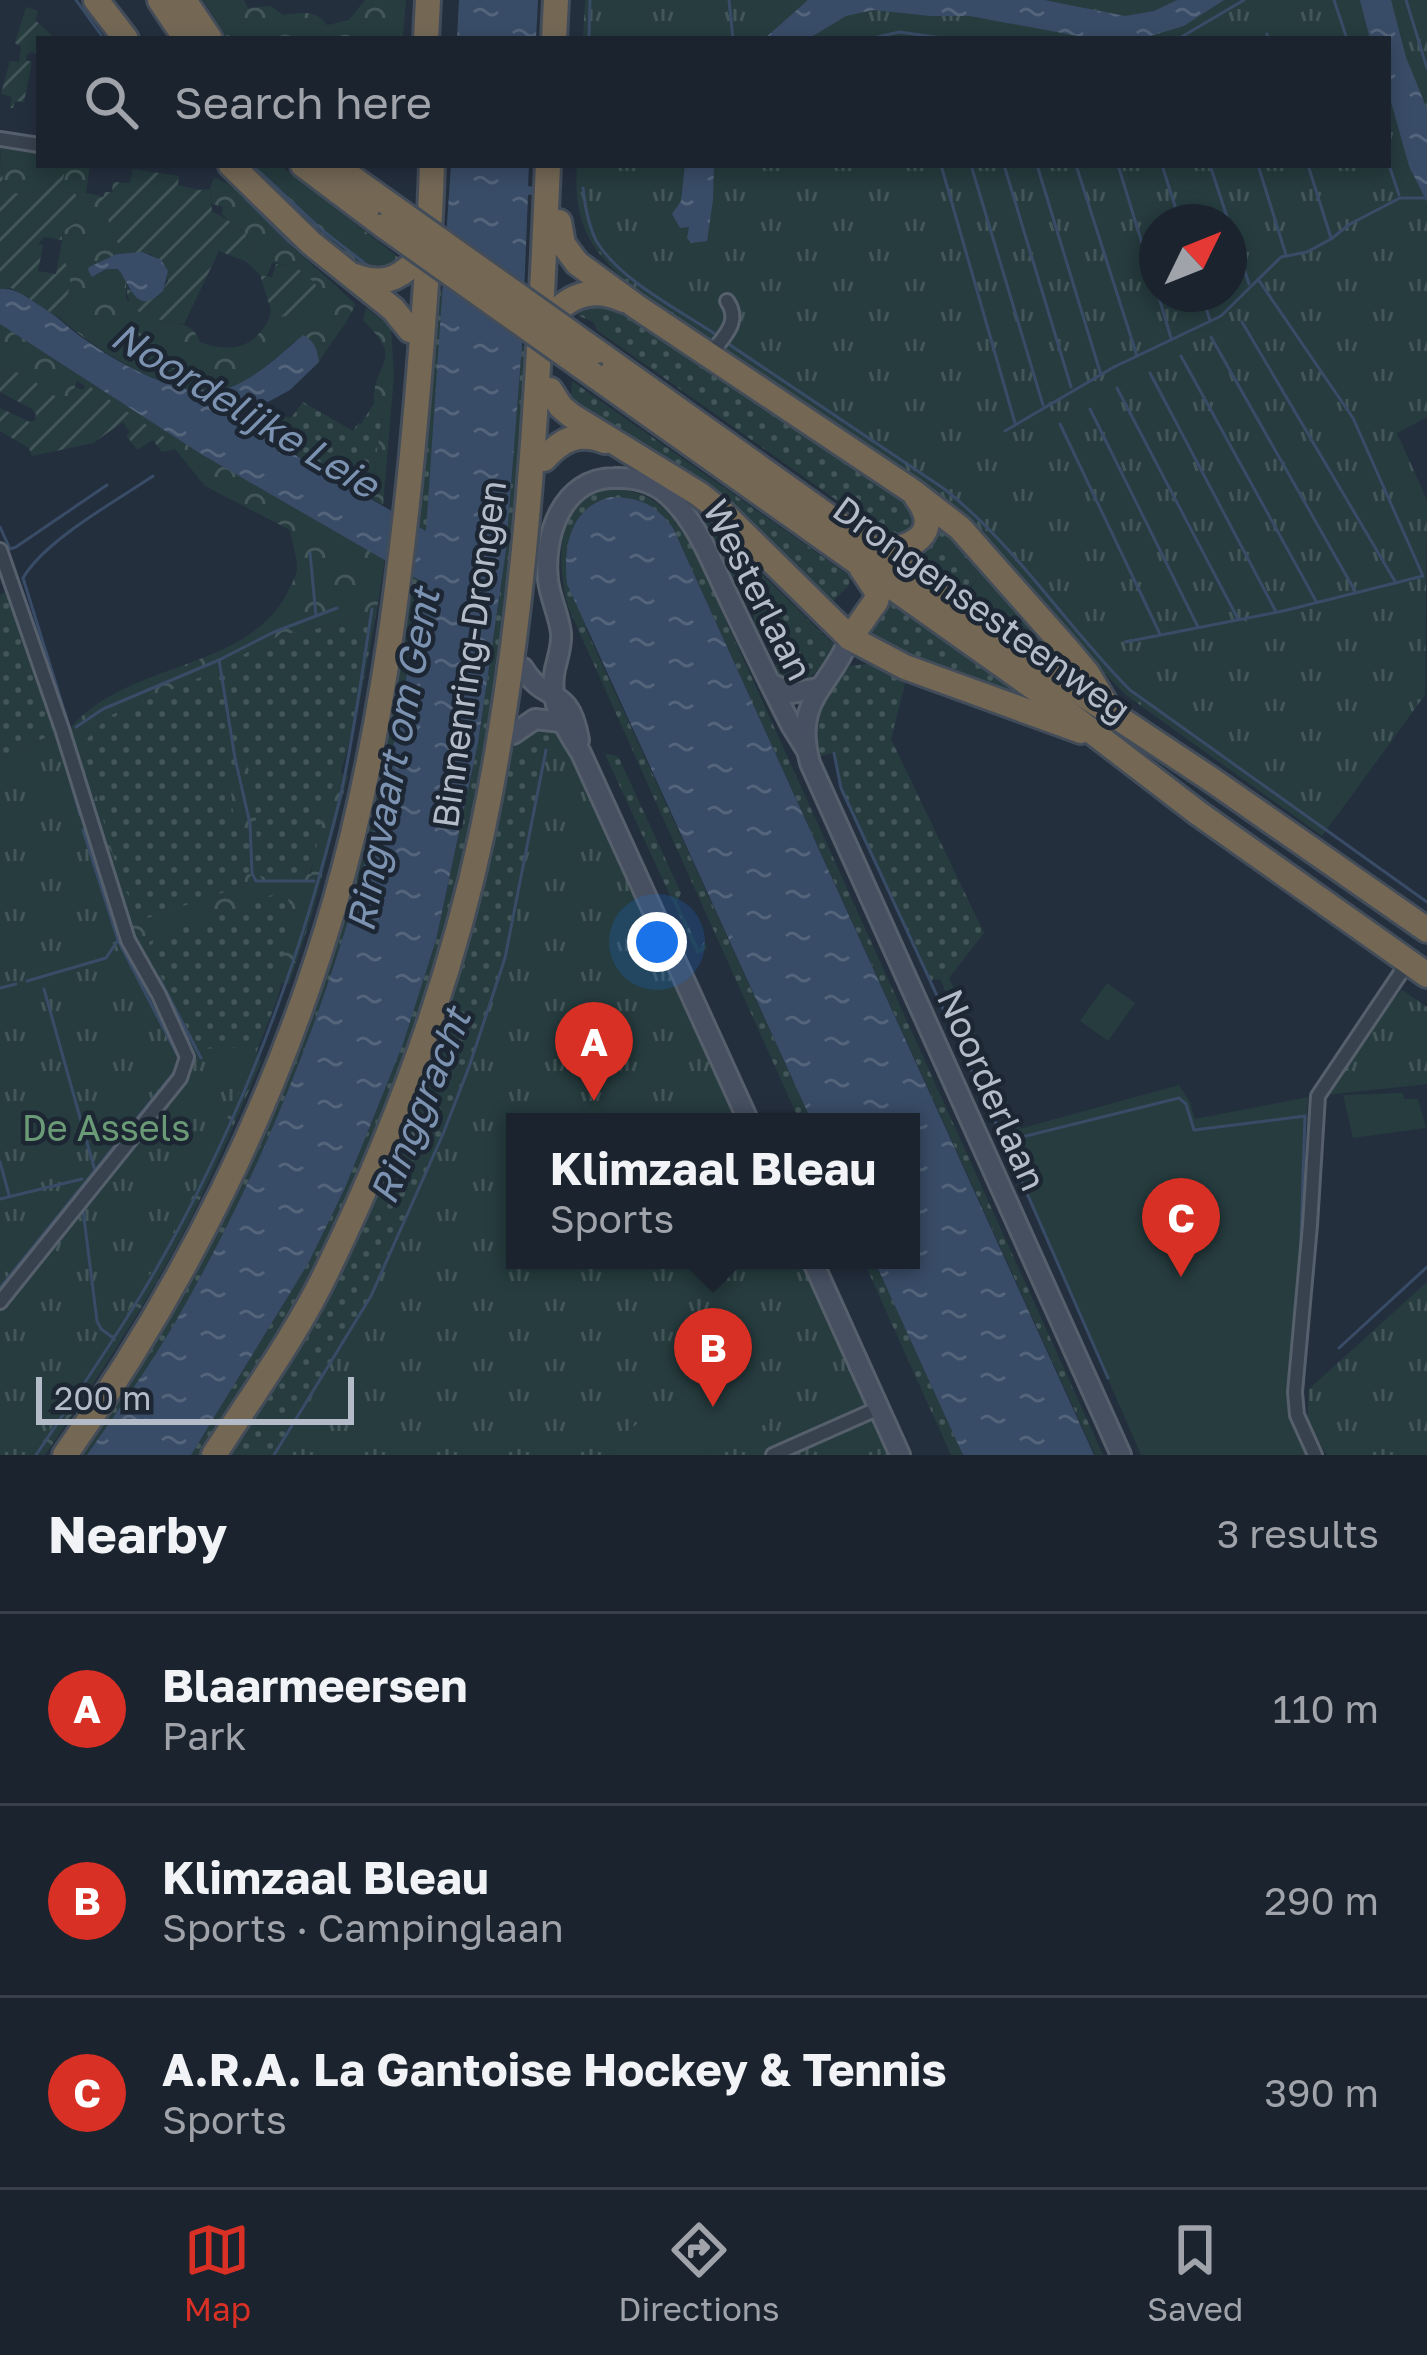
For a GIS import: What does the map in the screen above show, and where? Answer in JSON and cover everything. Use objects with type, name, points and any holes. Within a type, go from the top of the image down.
[{"type":"highway","points":[[96,0],[124,36]]},
{"type":"highway","points":[[160,0],[184,36]]},
{"type":"highway","points":[[184,0],[208,36]]},
{"type":"highway","points":[[554,36],[556,0]]},
{"type":"highway","points":[[233,168],[311,243],[394,309],[410,330]]},
{"type":"highway","points":[[308,168],[385,214]]},
{"type":"highway","points":[[337,168],[385,214]]},
{"type":"highway","points":[[407,506],[400,481],[420,168]]},
{"type":"highway","points":[[65,1455],[107,1394],[212,1213],[301,1006],[333,908],[368,771],[399,578],[421,360],[432,168]]},
{"type":"highway","name":"Binnenring-Drongen","points":[[214,1455],[327,1272],[420,1050],[467,891],[496,758],[520,578],[548,168]]},
{"type":"highway","points":[[467,891],[478,884],[502,798],[523,668],[550,390],[559,168]]},
{"type":"highway","name":"Drongensesteenweg","points":[[385,214],[867,556],[1277,824],[1427,929]]},
{"type":"highway","points":[[559,222],[569,254],[637,307]]},
{"type":"highway","points":[[353,275],[384,282],[416,261]]},
{"type":"highway","points":[[384,282],[397,299],[394,309]]},
{"type":"highway","points":[[555,313],[568,300],[585,293],[616,296],[714,350],[912,491],[974,541],[1087,673],[1113,715]]},
{"type":"highway","points":[[550,390],[568,412],[723,513],[850,638],[905,667],[1095,735]]},
{"type":"highway","points":[[544,459],[562,442],[581,436],[626,450]]},
{"type":"highway","points":[[850,638],[878,593],[867,556],[905,548],[924,532],[928,518],[912,491]]},
{"type":"highway","name":"Drongensesteenweg","points":[[867,556],[1198,813],[1418,969]]},
{"type":"street","points":[[0,139],[36,145]]},
{"type":"street","points":[[714,350],[735,316],[727,301]]},
{"type":"street","name":"Westerlaan","points":[[553,694],[561,636],[547,567],[551,532],[560,510],[594,480],[640,480],[666,493],[690,521],[807,751]]},
{"type":"street","points":[[0,550],[128,940],[187,1057],[180,1078],[0,1302]]},
{"type":"street","points":[[807,751],[807,716],[818,688],[850,638]]},
{"type":"street","points":[[523,668],[532,682],[572,710],[581,753]]},
{"type":"street","points":[[769,681],[792,693],[818,688]]},
{"type":"street","points":[[553,694],[561,722],[581,753],[745,1113]]},
{"type":"street","points":[[513,734],[535,718],[561,722]]},
{"type":"street","name":"Noorderlaan","points":[[807,751],[827,806],[1121,1455]]},
{"type":"street","points":[[1315,1455],[1297,1415],[1295,1392],[1318,1096],[1418,969]]},
{"type":"street","points":[[816,1269],[900,1455]]},
{"type":"street","points":[[773,1455],[879,1408]]},
{"type":"green space","points":[[203,0],[244,0],[248,8],[271,6],[283,15],[313,14],[327,25],[349,20],[365,0],[406,0],[400,36],[226,36]]},
{"type":"green space","points":[[585,0],[1427,0],[1427,417],[1397,433],[1427,500],[1425,695],[1322,836],[1126,695],[989,540],[939,494],[635,289],[596,249],[578,204],[577,168],[1391,168],[1391,36],[583,36]]},
{"type":"green space","points":[[26,7],[38,11],[35,20],[53,36],[36,36],[36,53],[31,52],[26,60],[32,62],[24,102],[15,101],[10,108],[12,97],[1,94],[10,61],[19,62],[21,47],[15,43]]},
{"type":"green space","points":[[0,148],[36,154],[36,168],[56,168],[52,186],[40,191],[15,193],[4,188]]},
{"type":"green space","points":[[0,154],[4,188],[15,193],[46,189],[52,186],[56,168],[65,168],[62,185],[80,201],[81,213],[64,230],[62,240],[44,237],[38,244],[43,245],[38,271],[56,274],[59,257],[69,270],[61,319],[11,288],[0,289]]},
{"type":"green space","points":[[65,168],[90,168],[86,193],[104,197],[101,203],[122,253],[89,267],[93,277],[106,269],[118,269],[126,281],[126,299],[150,316],[192,329],[200,342],[240,346],[256,337],[269,319],[304,313],[285,264],[272,263],[267,276],[247,262],[252,241],[222,214],[223,207],[212,204],[214,177],[242,195],[355,304],[353,310],[319,362],[317,351],[303,335],[258,372],[227,389],[208,392],[163,382],[94,345],[61,319],[70,277],[59,257],[64,230],[81,212],[62,185]]},
{"type":"green space","points":[[252,168],[284,168],[399,261],[379,271],[364,267],[320,233]]},
{"type":"green space","points":[[133,169],[179,176],[178,185],[210,189],[212,212],[252,241],[247,262],[219,251],[184,324],[143,314],[127,294],[126,281],[129,290],[158,297],[168,281],[151,254],[122,253],[101,203],[105,192],[112,192],[113,182],[130,183]]},
{"type":"green space","points":[[276,264],[296,268],[310,279],[319,289],[315,306],[304,313],[269,319],[271,310],[260,275],[272,277]]},
{"type":"green space","points":[[434,284],[443,291],[427,531],[413,523]]},
{"type":"green space","points":[[603,297],[908,496],[921,524],[897,543],[579,316],[577,300]]},
{"type":"green space","points":[[366,308],[391,327],[394,376],[383,505],[371,498],[383,409],[374,403],[375,388],[386,354],[363,320]]},
{"type":"green space","points":[[0,324],[201,454],[385,558],[376,615],[279,635],[257,652],[253,649],[215,671],[109,716],[82,744],[122,887],[139,921],[239,887],[247,874],[311,874],[337,772],[348,776],[289,984],[275,981],[291,925],[285,892],[248,901],[149,942],[150,955],[195,1049],[254,1047],[261,1062],[176,1247],[123,1338],[45,1455],[33,1455],[197,1094],[131,941],[68,731],[93,707],[122,690],[248,635],[273,614],[297,568],[290,530],[205,486],[166,438],[77,381],[72,395],[62,401],[9,369],[0,372]]},
{"type":"green space","points":[[522,345],[533,354],[492,745],[514,747],[527,727],[558,727],[582,774],[546,750],[505,958],[443,1134],[371,1296],[274,1455],[191,1455],[309,1262],[345,1188],[403,1044],[436,940],[478,743],[506,550]]},
{"type":"green space","points":[[9,369],[62,401],[86,384],[176,449],[162,452],[153,440],[137,450],[123,422],[93,443],[32,456],[29,448],[0,431],[0,408],[30,422],[36,414],[0,392],[0,372]]},
{"type":"green space","points":[[572,381],[850,576],[849,585],[831,603],[579,409],[571,396]]},
{"type":"green space","points":[[303,402],[353,431],[374,403],[383,408],[371,498],[268,439],[281,416],[291,418]]},
{"type":"green space","points":[[611,489],[649,498],[690,541],[1103,1455],[1095,1455],[673,528],[586,629],[808,1113],[796,1113],[568,607],[562,572],[564,535],[578,505]]},
{"type":"green space","points":[[682,503],[714,527],[834,645],[808,680],[791,684],[773,669],[783,658],[767,628],[756,633],[753,587],[743,575],[725,579]]},
{"type":"green space","points":[[945,515],[960,528],[944,544],[977,579],[961,596],[913,562]]},
{"type":"green space","points":[[948,532],[1067,649],[1062,667],[995,621],[1000,615],[990,608],[985,613],[961,596],[977,579],[944,544]]},
{"type":"green space","points":[[413,575],[421,580],[379,810],[310,1035],[249,1179],[177,1319],[87,1455],[76,1455],[313,998],[406,583],[411,585]]},
{"type":"green space","points":[[6,592],[62,729],[0,761],[0,595]]},
{"type":"green space","points":[[892,603],[1037,706],[970,685],[858,633],[879,606]]},
{"type":"green space","points":[[376,615],[356,721],[278,997],[255,1056],[187,1057],[128,940],[74,738],[106,713],[247,643],[257,651],[279,635]]},
{"type":"green space","points":[[867,664],[906,679],[891,739],[984,933],[949,978],[1020,1128],[1011,1131],[940,979],[931,980],[841,788],[834,753],[820,756],[818,731],[828,696],[850,666]]},
{"type":"green space","name":"De Assels","points":[[62,729],[128,940],[187,1057],[255,1056],[191,1199],[139,1295],[34,1455],[0,1455],[0,761]]},
{"type":"green space","points":[[567,749],[573,757],[737,1113],[506,1113],[506,1269],[808,1269],[892,1455],[274,1455],[371,1296],[470,1067],[505,958],[546,750]]},
{"type":"green space","points":[[605,754],[619,758],[681,893],[677,902],[699,949],[704,942],[707,949],[697,954]]},
{"type":"green space","points":[[246,765],[254,778],[257,844],[241,832],[232,805],[230,774]]},
{"type":"green space","points":[[1107,983],[1135,1003],[1108,1041],[1080,1021]]},
{"type":"green space","points":[[1402,990],[1427,1007],[1427,1084],[1325,1095],[1383,1011]]},
{"type":"green space","points":[[1179,1085],[1195,1119],[1308,1097],[1291,1412],[1311,1455],[1141,1455],[1001,1134]]},
{"type":"green space","points":[[1403,1093],[1404,1099],[1418,1099],[1426,1128],[1353,1138],[1343,1095]]},
{"type":"green space","points":[[867,1269],[878,1269],[963,1455],[951,1455]]},
{"type":"green space","points":[[1427,1282],[1427,1455],[1327,1455],[1307,1423],[1309,1389]]},
{"type":"green space","points":[[749,1376],[770,1422],[700,1455],[608,1455],[633,1433],[631,1428],[687,1392],[718,1390]]},
{"type":"water","points":[[459,0],[538,0],[536,36],[457,36]]},
{"type":"water","points":[[808,0],[1044,0],[1125,16],[1154,11],[1177,0],[1224,0],[1184,26],[1150,36],[1078,36],[970,16],[874,10],[846,16],[813,36],[767,36]]},
{"type":"water","points":[[1360,0],[1391,0],[1406,57],[1427,109],[1427,202],[1409,166],[1391,102],[1391,36],[1369,36]]},
{"type":"water","points":[[451,168],[529,168],[528,186],[535,187],[535,194],[528,195],[506,550],[478,743],[436,940],[403,1044],[345,1188],[309,1262],[191,1455],[87,1455],[167,1336],[215,1250],[310,1035],[379,810],[421,581],[201,454],[0,324],[0,289],[22,294],[135,370],[192,390],[210,392],[236,385],[303,335],[315,346],[319,362],[290,390],[255,409],[249,423],[257,433],[426,531]]},
{"type":"water","points":[[685,168],[714,168],[707,241],[691,243],[689,227],[680,228],[672,214],[681,201]]},
{"type":"water","points":[[142,252],[161,260],[168,271],[163,291],[147,301],[136,296],[118,269],[92,277],[88,270],[117,254]]},
{"type":"water","points":[[611,497],[646,504],[673,528],[1094,1455],[963,1455],[878,1269],[920,1269],[920,1113],[808,1113],[567,584],[572,530],[597,502]]},
{"type":"waterway","points":[[76,0],[102,36]]},
{"type":"waterway","points":[[589,36],[590,0]]},
{"type":"waterway","points":[[729,0],[733,36]]},
{"type":"waterway","points":[[1183,36],[1244,0]]},
{"type":"waterway","points":[[1334,0],[1346,36]]},
{"type":"waterway","points":[[1406,0],[1427,68]]},
{"type":"waterway","points":[[882,36],[899,32],[928,36]]},
{"type":"waterway","points":[[255,168],[367,265]]},
{"type":"waterway","points":[[942,168],[1015,423]]},
{"type":"waterway","points":[[972,168],[1043,405]]},
{"type":"waterway","points":[[1005,168],[1071,387]]},
{"type":"waterway","points":[[1038,168],[1101,375]]},
{"type":"waterway","points":[[1077,168],[1137,356]]},
{"type":"waterway","points":[[1119,168],[1139,233]]},
{"type":"waterway","points":[[1163,168],[1174,204]]},
{"type":"waterway","points":[[1211,168],[1223,204]]},
{"type":"waterway","points":[[1259,168],[1286,255]]},
{"type":"waterway","points":[[1309,168],[1331,238]]},
{"type":"waterway","points":[[1390,168],[1399,195]]},
{"type":"waterway","points":[[583,188],[591,229],[607,256],[651,293],[715,334]]},
{"type":"waterway","points":[[1005,431],[1114,367],[1221,316],[1281,257],[1307,252],[1400,198],[1427,198]]},
{"type":"waterway","points":[[246,199],[288,241],[358,298]]},
{"type":"waterway","points":[[1247,278],[1249,284]]},
{"type":"waterway","points":[[1125,642],[1283,611],[1423,576],[1353,418],[1258,279]]},
{"type":"waterway","points":[[369,306],[386,321]]},
{"type":"waterway","points":[[1163,312],[1171,338]]},
{"type":"waterway","points":[[1207,312],[1210,321]]},
{"type":"waterway","points":[[1242,322],[1396,583]]},
{"type":"waterway","points":[[1211,337],[1355,591]]},
{"type":"waterway","points":[[730,345],[943,488],[994,534],[1130,690],[1427,902]]},
{"type":"waterway","points":[[1181,356],[1316,601]]},
{"type":"waterway","points":[[1150,373],[1275,610]]},
{"type":"waterway","points":[[1117,388],[1238,619]]},
{"type":"waterway","points":[[1090,409],[1198,627]]},
{"type":"waterway","points":[[1060,424],[1160,634]]},
{"type":"waterway","points":[[130,923],[23,578],[64,536],[153,476]]},
{"type":"waterway","points":[[0,527],[10,549],[16,547],[107,485]]},
{"type":"waterway","points":[[310,553],[316,616]]},
{"type":"waterway","points":[[0,571],[5,583]]},
{"type":"waterway","points":[[314,881],[256,881],[252,873],[250,824],[219,660],[337,608]]},
{"type":"waterway","points":[[36,1455],[174,1237],[259,1054],[304,927],[340,798],[372,609]]},
{"type":"waterway","points":[[76,727],[103,709],[219,660]]},
{"type":"waterway","points":[[46,702],[55,729]]},
{"type":"waterway","points":[[59,740],[80,815]]},
{"type":"waterway","name":"Ringgracht","points":[[274,1455],[371,1296],[469,1067],[505,958],[546,750]]},
{"type":"waterway","points":[[834,753],[841,788],[1108,1378]]},
{"type":"waterway","points":[[83,830],[118,940],[181,1062]]},
{"type":"waterway","points":[[27,981],[106,958],[118,940]]},
{"type":"waterway","points":[[159,978],[201,1058]]},
{"type":"waterway","points":[[0,988],[16,984]]},
{"type":"waterway","points":[[44,989],[95,1171]]},
{"type":"waterway","points":[[0,1288],[176,1070]]},
{"type":"waterway","points":[[1006,1141],[1179,1098],[1186,1104],[1194,1130],[1305,1116],[1300,1271]]},
{"type":"waterway","points":[[0,1162],[9,1195]]},
{"type":"waterway","points":[[0,1199],[82,1179]]},
{"type":"waterway","points":[[83,1210],[97,1321],[112,1337]]},
{"type":"waterway","points":[[1339,1348],[1427,1267]]},
{"type":"waterway","points":[[1303,1412],[1321,1455]]},
{"type":"place","name":"Blaarmeersen","points":[[594,1101]]},
{"type":"place","name":"A.R.A. La Gantoise Hockey & Tennis","points":[[1181,1277]]},
{"type":"place","name":"Klimzaal Bleau","points":[[713,1407]]},
{"type":"water label","name":"Noordelijke Leie","points":[[245,410]]},
{"type":"water label","name":"Ringvaart om Gent","points":[[393,760]]}]
